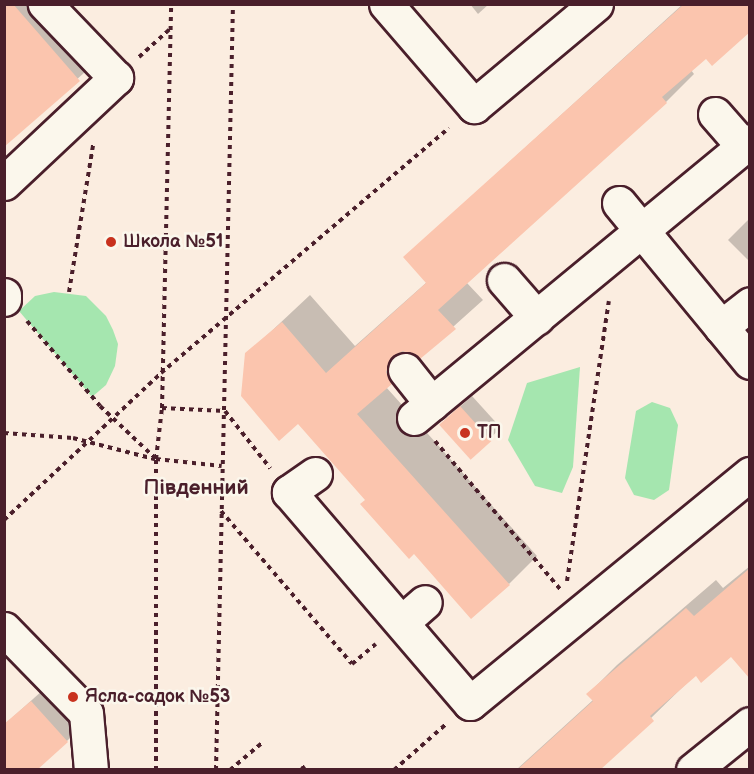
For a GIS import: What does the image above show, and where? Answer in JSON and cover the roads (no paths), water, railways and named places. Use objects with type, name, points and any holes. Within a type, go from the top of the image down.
[{"type":"lane","points":[[4,183],[116,78],[45,4]]},
{"type":"lane","points":[[399,9],[474,106],[596,4]]},
{"type":"lane","points":[[405,370],[423,411],[746,144],[715,114]]},
{"type":"lane","points":[[619,203],[750,362]]},
{"type":"lane","points":[[504,279],[537,318]]},
{"type":"lane","points":[[721,327],[750,304]]},
{"type":"lane","points":[[302,483],[413,612],[470,703],[750,474]]},
{"type":"lane","points":[[4,629],[86,713],[91,770]]},
{"type":"lane","points":[[696,761],[750,724]]},
{"type":"place","name":"Школа №51","points":[[111,242]]},
{"type":"place","name":"ТП","points":[[465,433]]},
{"type":"place","name":"Ясла-садок №53","points":[[73,697]]},
{"type":"district","name":"Південний","points":[[196,488]]}]
